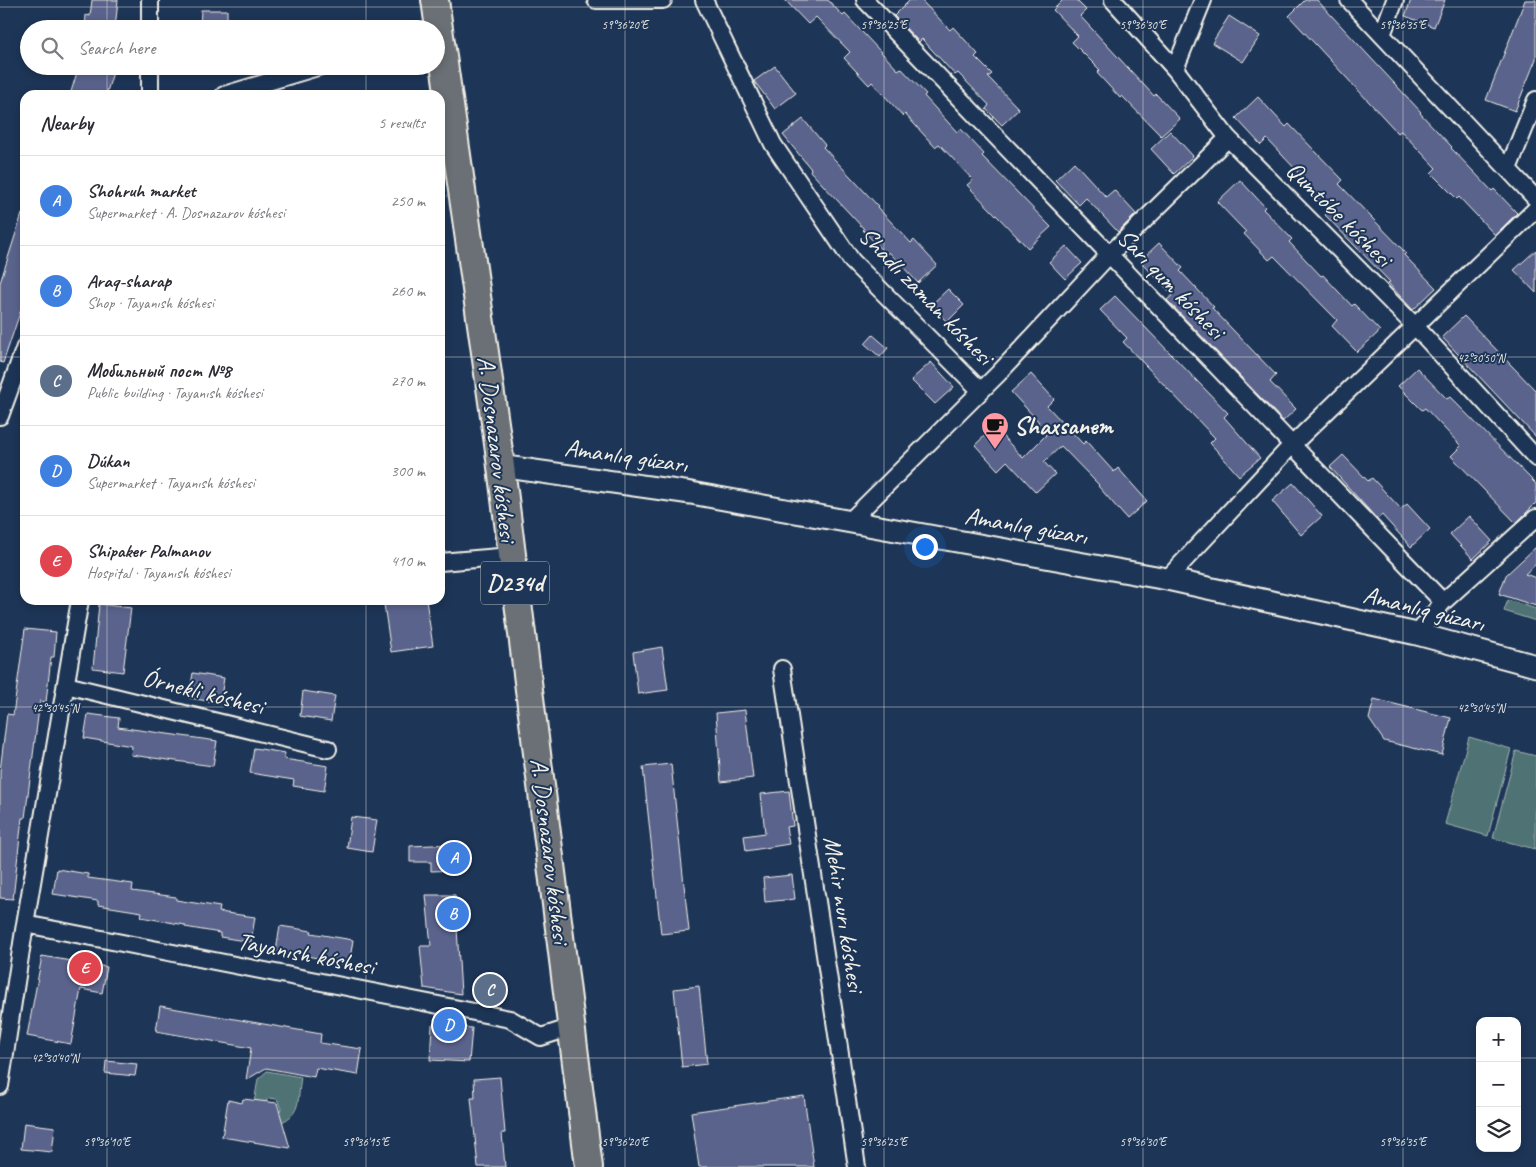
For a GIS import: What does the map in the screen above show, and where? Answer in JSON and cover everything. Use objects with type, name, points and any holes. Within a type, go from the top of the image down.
[{"type":"main road","name":"A. Dosnazarov kóshesi","points":[[435,0],[437,20]]},
{"type":"main road","name":"A. Dosnazarov kóshesi","points":[[444,75],[500,466],[550,843],[590,1167]]},
{"type":"street","points":[[150,0],[150,20]]},
{"type":"street","points":[[596,0],[663,0]]},
{"type":"street","name":"Shadlı zaman kóshesi","points":[[704,0],[773,144],[852,261],[982,391]]},
{"type":"street","name":"Sarı qum kóshesi","points":[[865,0],[1443,602]]},
{"type":"street","name":"Qumtóbe kóshesi","points":[[1113,0],[1176,69],[1228,138],[1415,326],[1536,458]]},
{"type":"street","points":[[1176,69],[1202,0]]},
{"type":"street","points":[[1349,0],[1536,199]]},
{"type":"street","points":[[1382,35],[1395,0]]},
{"type":"street","points":[[150,75],[150,90]]},
{"type":"street","points":[[241,90],[291,75]]},
{"type":"street","points":[[1508,169],[1536,100]]},
{"type":"street","points":[[849,522],[982,391],[1108,255],[1228,138]]},
{"type":"street","points":[[1168,579],[1292,444],[1536,210]]},
{"type":"street","points":[[0,416],[20,361]]},
{"type":"street","name":"Amanlıq gúzarı","points":[[500,466],[692,493],[1168,579],[1417,634],[1536,666]]},
{"type":"street","points":[[1417,634],[1443,602],[1536,518]]},
{"type":"street","points":[[445,562],[511,556]]},
{"type":"street","points":[[0,1086],[25,924],[79,605]]},
{"type":"street","name":"Mehir nurı kóshesi","points":[[782,669],[857,1167]]},
{"type":"street","name":"Órnekli kóshesi","points":[[66,684],[328,749]]},
{"type":"street","name":"Tayanısh kóshesi","points":[[25,924],[510,1019],[541,1037],[572,1027]]},
{"type":"green space","points":[[1508,600],[1536,609],[1536,621],[1504,611]]},
{"type":"green space","points":[[1469,737],[1511,749],[1488,836],[1445,824]]},
{"type":"green space","points":[[1516,751],[1536,756],[1535,849],[1493,838]]},
{"type":"green space","points":[[267,1071],[301,1077],[297,1107],[290,1117],[275,1125],[276,1117],[281,1109],[277,1099],[269,1098],[252,1115],[258,1079]]},
{"type":"building","points":[[92,0],[118,0],[116,20],[86,20],[86,15],[90,16]]},
{"type":"building","points":[[785,0],[828,0],[843,16],[845,14],[898,70],[901,68],[926,94],[924,96],[957,132],[961,129],[984,154],[982,156],[1051,227],[1028,248],[967,185],[973,180],[939,144],[935,147],[905,114],[903,116],[872,82],[869,85],[844,58],[850,52],[816,17],[808,24]]},
{"type":"building","points":[[910,0],[921,0],[950,30],[953,27],[978,54],[975,57],[992,74],[988,77],[1019,109],[1002,125],[986,109],[989,105],[958,73],[955,75],[922,39],[919,42],[894,16]]},
{"type":"building","points":[[1063,0],[1076,0],[1086,10],[1080,16],[1154,96],[1156,94],[1180,119],[1161,136],[1122,96],[1120,98],[1097,73],[1100,70],[1072,42],[1078,36],[1053,10]]},
{"type":"building","points":[[1305,0],[1317,0],[1421,112],[1451,148],[1492,191],[1494,189],[1517,213],[1495,235],[1459,197],[1457,199],[1431,173],[1436,168],[1401,131],[1398,133],[1289,16]]},
{"type":"building","points":[[1411,0],[1445,0],[1434,27],[1405,16]]},
{"type":"building","points":[[1525,0],[1536,0],[1536,59],[1515,111],[1486,100]]},
{"type":"building","points":[[201,10],[227,10],[227,20],[200,20]]},
{"type":"building","points":[[1229,16],[1260,36],[1243,62],[1212,43]]},
{"type":"building","points":[[775,66],[796,93],[775,109],[754,81]]},
{"type":"building","points":[[76,75],[112,75],[108,90],[72,90]]},
{"type":"building","points":[[1258,97],[1286,127],[1289,124],[1343,180],[1339,184],[1406,253],[1404,255],[1436,288],[1413,310],[1388,283],[1390,282],[1325,215],[1329,211],[1295,175],[1298,172],[1267,139],[1261,145],[1236,118]]},
{"type":"building","points":[[803,119],[825,145],[823,147],[877,207],[911,243],[914,240],[937,265],[918,283],[889,252],[886,255],[863,230],[810,171],[811,169],[783,135]]},
{"type":"building","points":[[1170,131],[1193,156],[1174,174],[1151,149]]},
{"type":"building","points":[[1074,162],[1106,197],[1114,190],[1136,214],[1118,232],[1086,198],[1079,205],[1055,180]]},
{"type":"building","points":[[1240,180],[1265,207],[1263,209],[1292,239],[1289,242],[1321,276],[1323,275],[1352,306],[1354,304],[1380,331],[1357,352],[1332,326],[1337,320],[1274,256],[1269,260],[1244,234],[1246,232],[1217,202]]},
{"type":"building","points":[[20,220],[20,313],[3,363],[0,362],[0,283]]},
{"type":"building","points":[[1159,243],[1183,268],[1180,271],[1214,307],[1212,308],[1276,375],[1270,382],[1296,409],[1283,421],[1167,300],[1173,295],[1140,261]]},
{"type":"building","points":[[1066,246],[1082,263],[1065,279],[1049,262]]},
{"type":"building","points":[[1536,250],[1536,293],[1514,270]]},
{"type":"building","points":[[948,289],[964,305],[947,322],[931,305]]},
{"type":"building","points":[[1115,296],[1228,413],[1224,417],[1260,458],[1239,476],[1210,443],[1215,438],[1123,342],[1127,338],[1100,310]]},
{"type":"building","points":[[1464,316],[1536,391],[1536,437],[1442,337]]},
{"type":"building","points":[[873,335],[888,348],[880,357],[865,344]]},
{"type":"building","points":[[931,362],[954,387],[935,404],[911,380]]},
{"type":"building","points":[[1417,368],[1447,399],[1450,397],[1536,484],[1536,503],[1516,523],[1451,456],[1461,446],[1425,408],[1422,410],[1398,386]]},
{"type":"building","points":[[1031,374],[1054,399],[1047,406],[1083,444],[1086,441],[1114,472],[1118,468],[1147,501],[1127,519],[1099,485],[1061,446],[1044,462],[1055,474],[1036,492],[1007,461],[998,470],[975,445],[994,427],[1023,458],[1046,435],[1036,425],[1039,422],[1011,392]]},
{"type":"building","points":[[1343,455],[1368,481],[1372,478],[1401,509],[1407,504],[1430,529],[1411,547],[1382,515],[1377,519],[1330,467]]},
{"type":"building","points":[[1293,483],[1322,516],[1301,535],[1272,501]]},
{"type":"building","points":[[1469,516],[1492,541],[1473,559],[1450,534]]},
{"type":"building","points":[[1536,547],[1536,564],[1525,574],[1536,578],[1536,606],[1499,594],[1506,575]]},
{"type":"building","points":[[99,605],[131,608],[123,672],[93,668]]},
{"type":"building","points":[[384,605],[427,605],[433,646],[391,652]]},
{"type":"building","points":[[25,629],[56,632],[54,657],[51,657],[46,702],[40,701],[25,818],[22,818],[13,899],[0,898],[0,771],[7,714],[13,715]]},
{"type":"building","points":[[662,647],[668,690],[638,694],[633,652]]},
{"type":"building","points":[[193,673],[224,678],[220,703],[189,698]]},
{"type":"building","points":[[303,691],[335,696],[331,721],[300,716]]},
{"type":"building","points":[[1374,699],[1451,718],[1442,755],[1384,741],[1369,719]]},
{"type":"building","points":[[745,710],[753,778],[721,782],[716,713]]},
{"type":"building","points":[[88,714],[119,718],[118,727],[217,741],[213,766],[131,755],[132,746],[84,738]]},
{"type":"building","points":[[254,748],[285,753],[284,759],[328,766],[324,791],[293,786],[294,780],[250,773]]},
{"type":"building","points":[[671,764],[689,931],[661,934],[643,767]]},
{"type":"building","points":[[789,791],[793,826],[786,827],[789,844],[746,851],[744,836],[765,833],[761,794]]},
{"type":"building","points":[[351,817],[377,820],[372,852],[347,848]]},
{"type":"building","points":[[455,844],[456,870],[431,871],[431,862],[410,862],[410,846]]},
{"type":"building","points":[[57,869],[88,874],[88,878],[133,884],[132,891],[176,897],[176,900],[220,907],[219,912],[255,917],[251,942],[220,937],[220,933],[141,917],[142,912],[98,905],[98,901],[53,894]]},
{"type":"building","points":[[792,875],[795,899],[765,902],[763,878]]},
{"type":"building","points":[[426,895],[455,895],[461,994],[424,988],[420,946],[431,946]]},
{"type":"building","points":[[280,926],[353,940],[349,965],[276,951]]},
{"type":"building","points":[[42,956],[107,967],[102,993],[81,989],[71,1044],[27,1036]]},
{"type":"building","points":[[699,986],[707,1064],[682,1067],[674,989]]},
{"type":"building","points":[[160,1006],[321,1034],[320,1043],[362,1049],[358,1075],[316,1068],[314,1077],[266,1068],[246,1080],[251,1048],[156,1031]]},
{"type":"building","points":[[432,1025],[472,1028],[469,1062],[430,1060]]},
{"type":"building","points":[[106,1061],[137,1064],[135,1076],[105,1073]]},
{"type":"building","points":[[500,1077],[505,1133],[502,1133],[505,1167],[478,1167],[471,1098],[475,1098],[474,1079]]},
{"type":"building","points":[[804,1096],[814,1167],[699,1167],[691,1112]]},
{"type":"building","points":[[243,1099],[277,1103],[290,1148],[222,1137],[228,1100],[242,1103]]},
{"type":"building","points":[[24,1123],[55,1127],[52,1152],[21,1149]]},
{"type":"place","name":"Shaxsanem","points":[[995,450]]},
{"type":"place","name":"Shohruh market","points":[[454,858]]},
{"type":"place","name":"Araq-sharap","points":[[453,914]]},
{"type":"place","name":"Shipaker Palmanov","points":[[85,968]]},
{"type":"place","name":"Мобильный пост №8","points":[[490,990]]},
{"type":"place","name":"Dúkan","points":[[449,1025]]}]
